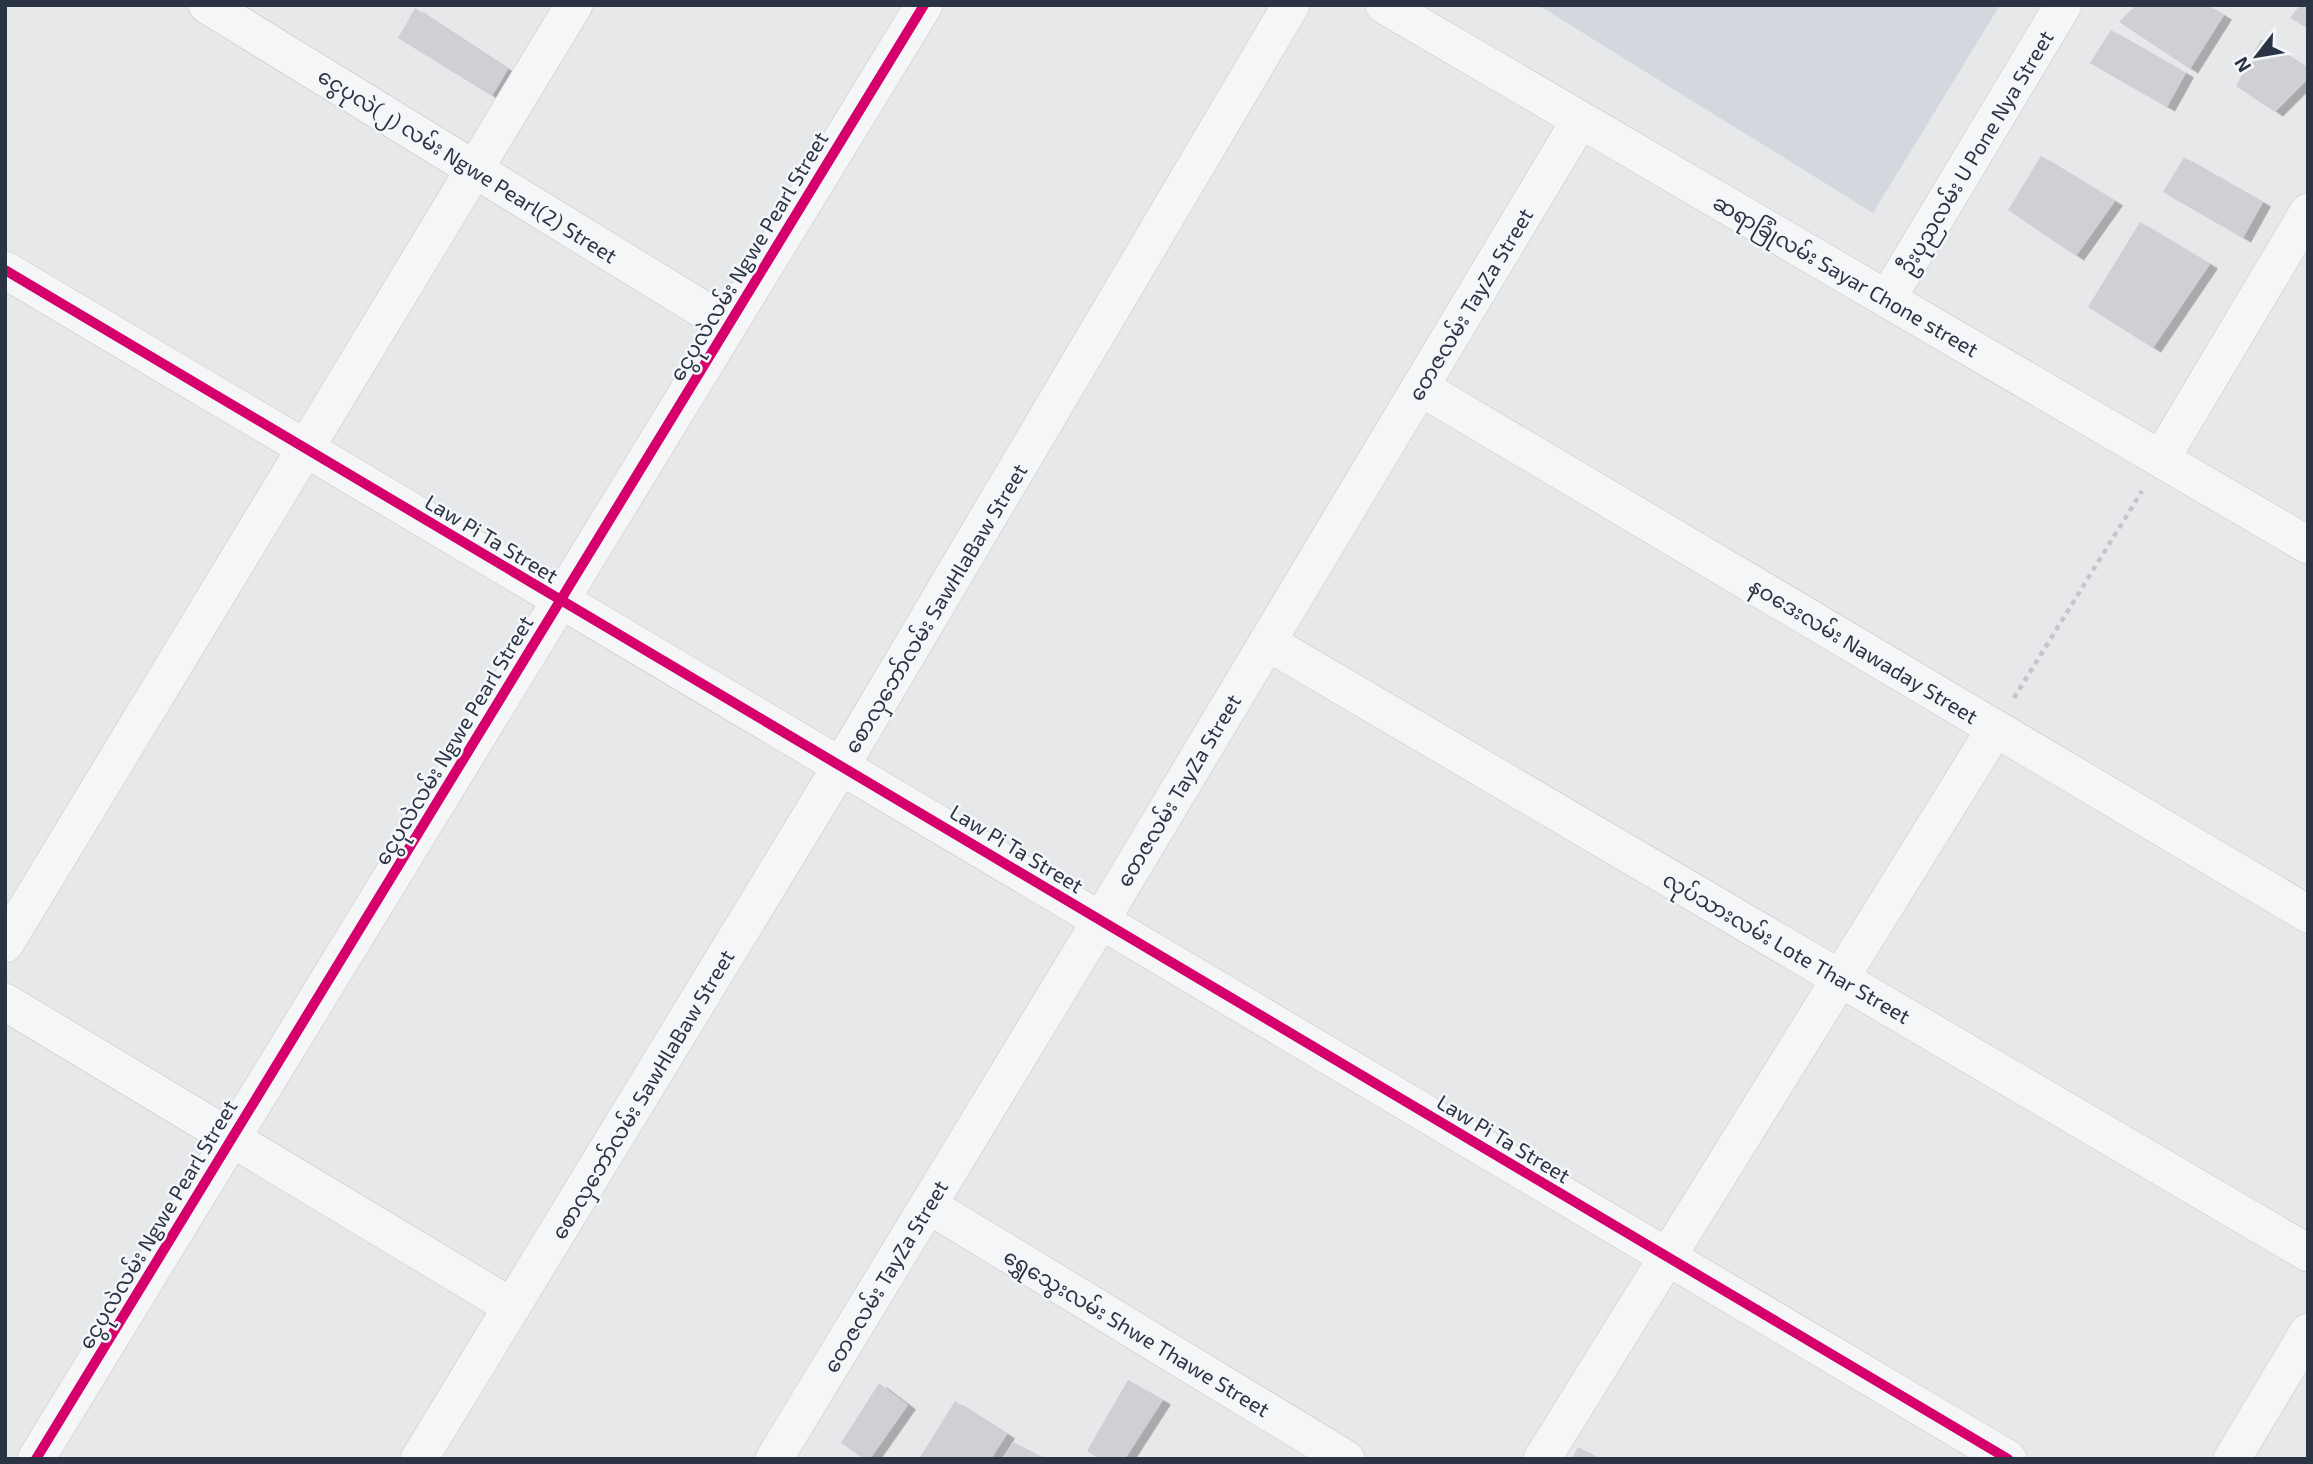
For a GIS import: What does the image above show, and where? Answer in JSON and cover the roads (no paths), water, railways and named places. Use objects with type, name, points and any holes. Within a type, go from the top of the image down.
[{"type":"street","points":[[5,944],[574,5]]},
{"type":"street","name":"ငွေပုလဲလမ်း Ngwe Pearl Street","points":[[36,1459],[924,5]]},
{"type":"street","name":"စောလှဘော်လမ်း SawHlaBaw Street","points":[[419,1459],[841,766],[1291,5]]},
{"type":"street","name":"ဆရာခြုံလမ်း Sayar Chone street","points":[[1384,5],[2308,545]]},
{"type":"street","name":"ဦးပုညလမ်း U Pone Nya Street","points":[[1886,299],[2063,5]]},
{"type":"street","name":"ငွေပုလဲ(၂) လမ်း Ngwe Pearl(2) Street","points":[[215,7],[729,325]]},
{"type":"street","name":"တေဇလမ်း TayZa Street","points":[[774,1459],[1101,920],[1580,120]]},
{"type":"street","points":[[2161,460],[2308,212]]},
{"type":"street","name":"Law Pi Ta Street","points":[[6,274],[561,600],[2008,1459]]},
{"type":"street","name":"နဝဒေးလမ်း Nawaday Street","points":[[1420,387],[2308,914]]},
{"type":"street","name":"လုပ်သားလမ်း Lote Thar Street","points":[[1267,642],[2308,1253]]},
{"type":"street","points":[[1542,1459],[1995,729]]},
{"type":"street","points":[[5,1002],[512,1307]]},
{"type":"street","name":"ရွှေသွေးလမ်း Shwe Thawe Street","points":[[928,1205],[1346,1459]]},
{"type":"street","points":[[2232,1459],[2308,1332]]}]
